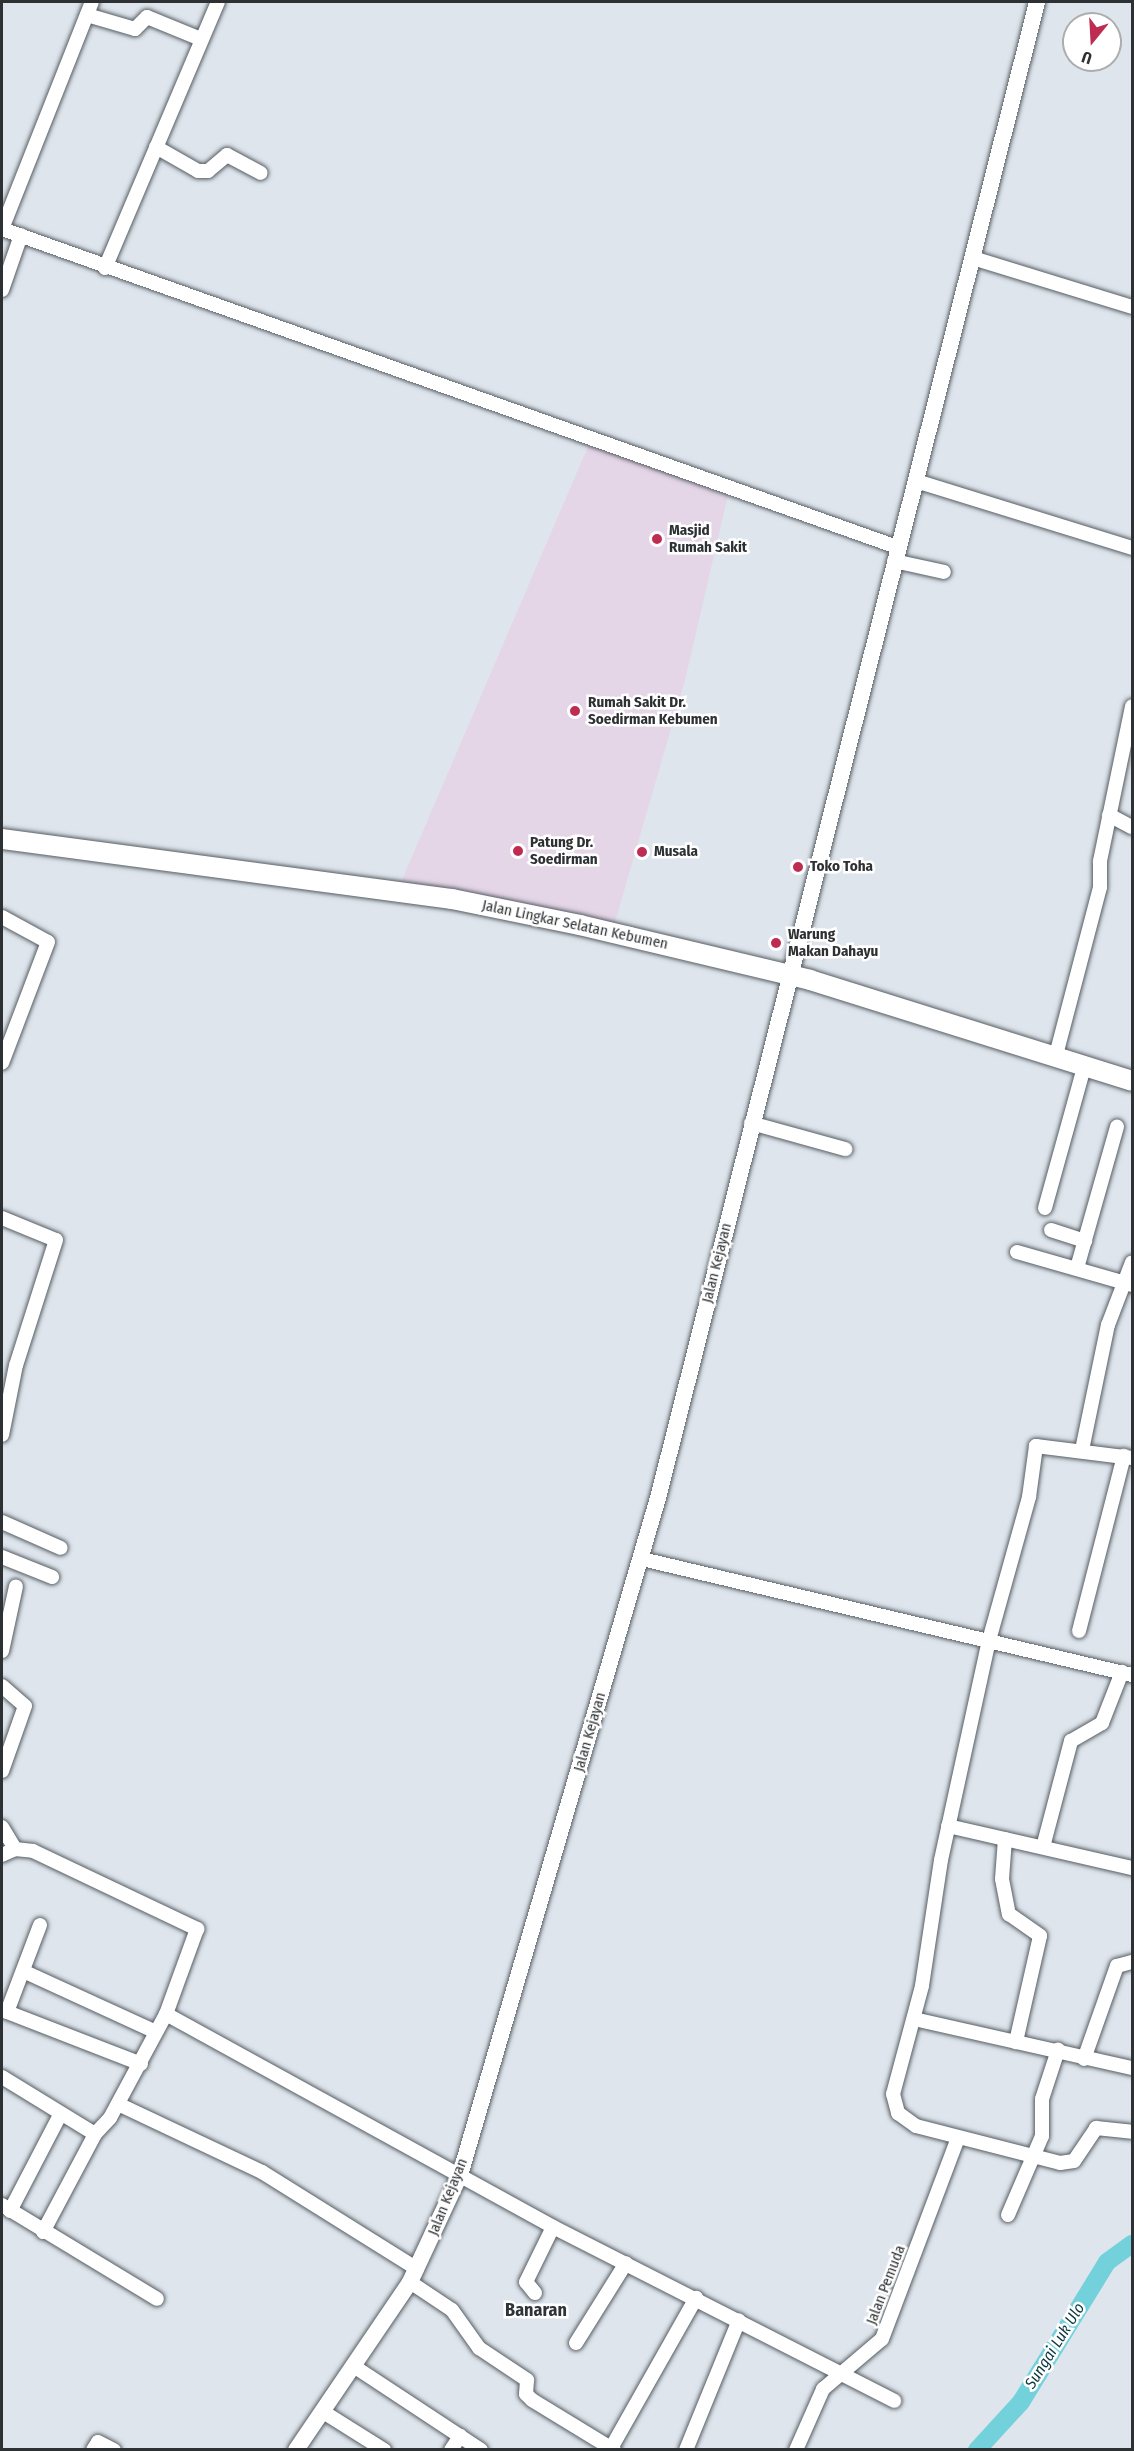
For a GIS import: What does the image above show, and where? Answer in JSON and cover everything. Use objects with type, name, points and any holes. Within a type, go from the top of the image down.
[{"type":"highway","name":"Jalan Lingkar Selatan Kebumen","points":[[2,839],[452,899],[788,975],[1056,1055],[1132,1081]]},
{"type":"main road","name":"Jalan Kejayan","points":[[296,2450],[325,2413],[414,2276],[460,2175],[642,1559],[788,975],[1037,2]]},
{"type":"street","points":[[92,2],[2,229],[944,572]]},
{"type":"street","points":[[105,268],[218,2]]},
{"type":"street","points":[[87,15],[135,29],[147,17],[201,39]]},
{"type":"street","points":[[156,147],[198,171],[208,171],[226,155],[261,172]]},
{"type":"street","points":[[2,291],[21,235]]},
{"type":"street","points":[[973,258],[1132,307]]},
{"type":"street","points":[[916,481],[1132,548]]},
{"type":"street","points":[[1056,1055],[1100,887],[1109,815],[1129,746],[1132,705]]},
{"type":"street","points":[[1109,815],[1132,827]]},
{"type":"street","points":[[2,917],[48,942],[5,1043],[2,1063]]},
{"type":"street","points":[[1045,1208],[1085,1064]]},
{"type":"street","points":[[751,1123],[845,1149]]},
{"type":"street","points":[[1077,1268],[1117,1127]]},
{"type":"street","points":[[2,1218],[56,1240],[16,1365],[2,1435]]},
{"type":"street","points":[[1051,1230],[1085,1241]]},
{"type":"street","points":[[1017,1252],[1127,1283]]},
{"type":"street","points":[[1082,1449],[1092,1387],[1132,1262]]},
{"type":"street","points":[[2,1361],[16,1365]]},
{"type":"street","points":[[1078,1631],[1128,1457],[1042,1442],[989,1640],[948,1826],[914,2019],[894,2081],[893,2103],[906,2121],[957,2140],[979,2139],[1034,2156],[1067,2163],[1096,2128],[1132,2132]]},
{"type":"street","points":[[2,1522],[61,1548]]},
{"type":"street","points":[[2,1557],[52,1576]]},
{"type":"street","points":[[642,1559],[1127,1673],[1102,1724],[1071,1741],[1043,1847]]},
{"type":"street","points":[[2,1651],[3,1625],[16,1586]]},
{"type":"street","points":[[2,1686],[25,1701],[4,1753],[2,1771]]},
{"type":"street","points":[[948,1826],[1132,1868]]},
{"type":"street","points":[[2,1827],[15,1849]]},
{"type":"street","points":[[1005,1839],[1002,1879],[1009,1914],[1040,1936],[1016,2042]]},
{"type":"street","points":[[2,1855],[15,1849],[33,1851],[197,1929],[166,2014],[141,2064],[118,2104],[95,2134],[43,2232]]},
{"type":"street","points":[[40,1925],[4,2011],[141,2064]]},
{"type":"street","points":[[1084,2059],[1117,1966],[1132,1962]]},
{"type":"street","points":[[22,1971],[156,2032]]},
{"type":"street","points":[[166,2014],[553,2227],[894,2401]]},
{"type":"street","points":[[914,2019],[1132,2068]]},
{"type":"street","points":[[1008,2215],[1044,2130],[1042,2099],[1058,2050]]},
{"type":"street","points":[[2,2077],[60,2115],[95,2134]]},
{"type":"street","points":[[118,2104],[262,2172],[414,2276],[452,2310],[478,2348],[527,2380],[526,2394],[532,2400],[612,2449],[696,2298]]},
{"type":"street","points":[[60,2115],[6,2208],[156,2300]]},
{"type":"street","name":"Jalan Pemuda","points":[[796,2450],[823,2389],[882,2340],[957,2140]]},
{"type":"street","points":[[535,2293],[526,2282],[553,2227]]},
{"type":"street","points":[[576,2343],[626,2263]]},
{"type":"street","points":[[686,2450],[739,2320]]},
{"type":"street","points":[[356,2367],[481,2450]]},
{"type":"street","points":[[325,2413],[384,2450]]},
{"type":"street","points":[[451,2450],[460,2436]]},
{"type":"street","points":[[93,2450],[98,2442],[114,2450]]},
{"type":"shaded area","name":"Rumah Sakit Dr. Soedirman Kebumen","points":[[590,442],[728,495],[685,680],[613,929],[399,887]]},
{"type":"waterway","name":"Sungai Luk Ulo","points":[[977,2450],[1021,2402],[1107,2262],[1132,2244]]},
{"type":"place","name":"Masjid Rumah Sakit","points":[[657,539]]},
{"type":"place","name":"Rumah Sakit Dr. Soedirman Kebumen","points":[[575,711]]},
{"type":"place","name":"Patung Dr. Soedirman","points":[[518,851]]},
{"type":"place","name":"Musala","points":[[642,852]]},
{"type":"place","name":"Toko Toha","points":[[798,867]]},
{"type":"place","name":"Warung Makan Dahayu","points":[[776,943]]},
{"type":"district","name":"Banaran","points":[[536,2310]]}]
